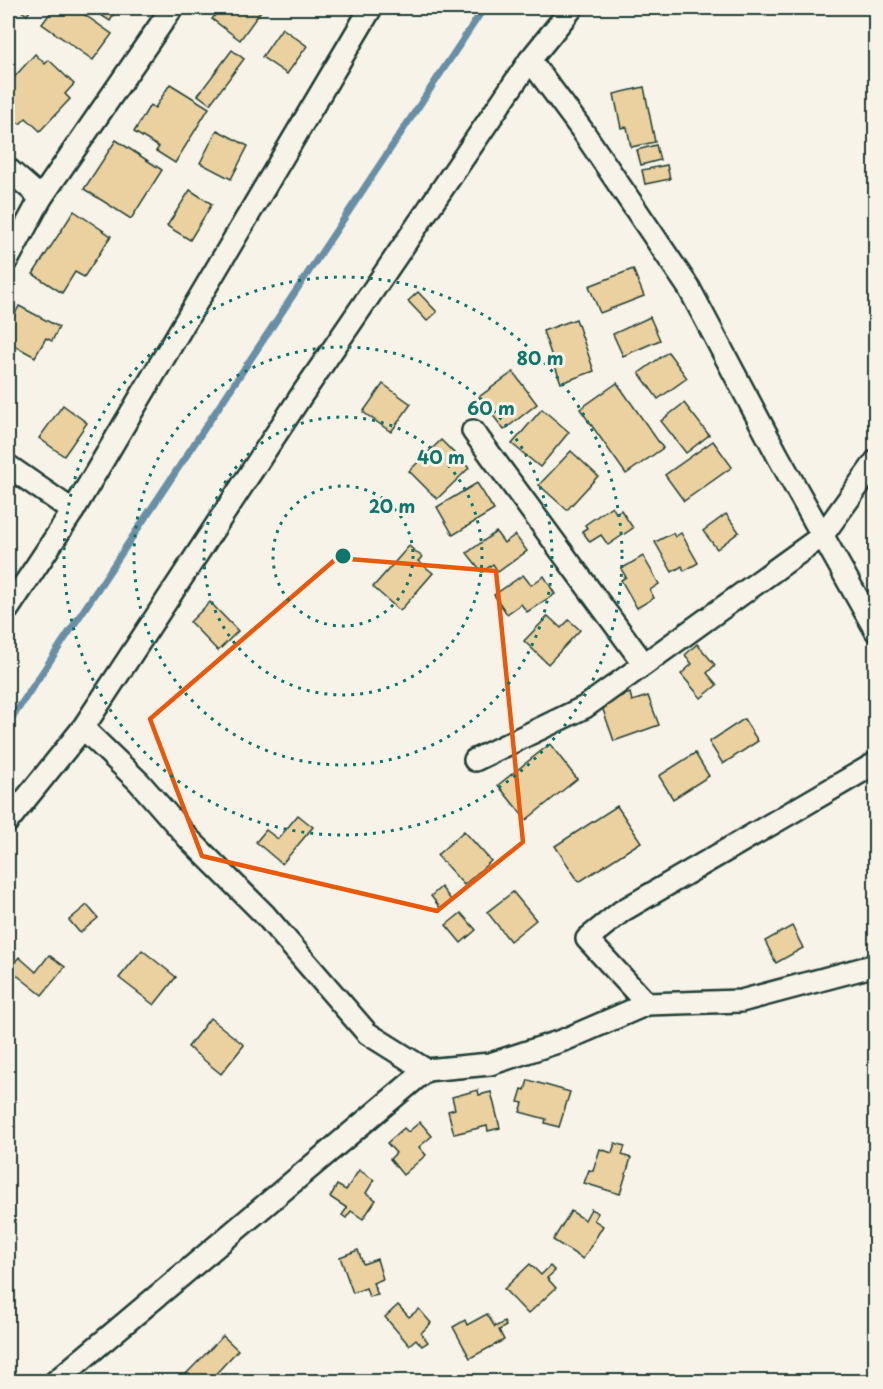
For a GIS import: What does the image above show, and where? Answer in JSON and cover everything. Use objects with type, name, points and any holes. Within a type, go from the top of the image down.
[{"type":"street","points":[[8,259],[41,198],[172,8]]},
{"type":"street","points":[[8,821],[83,728],[301,396],[530,60],[572,8]]},
{"type":"street","points":[[8,609],[73,511],[366,9]]},
{"type":"street","points":[[530,60],[582,130],[689,288],[778,456],[876,631]]},
{"type":"street","points":[[8,169],[41,198]]},
{"type":"street","points":[[473,431],[644,664]]},
{"type":"street","points":[[475,760],[585,707],[822,536],[876,461]]},
{"type":"street","points":[[8,466],[73,511]]},
{"type":"street","points":[[83,728],[139,782],[189,839],[265,915],[367,1033],[426,1070]]},
{"type":"street","points":[[647,1004],[587,939],[622,911],[876,763]]},
{"type":"street","points":[[55,1382],[426,1070],[490,1064],[564,1040],[647,1004],[741,1001],[876,965]]},
{"type":"highlighted area","points":[[337,558],[496,571],[523,842],[437,911],[202,856],[150,719]]},
{"type":"building","points":[[17,8],[32,8],[27,15]]},
{"type":"building","points":[[54,8],[75,8],[112,34],[93,60],[42,24]]},
{"type":"building","points":[[90,8],[118,8],[110,21]]},
{"type":"building","points":[[221,8],[256,8],[261,11],[240,40],[212,19]]},
{"type":"building","points":[[282,28],[307,46],[287,74],[262,57]]},
{"type":"building","points":[[232,50],[244,59],[210,104],[198,95]]},
{"type":"building","points":[[35,54],[45,64],[49,60],[74,84],[65,94],[70,99],[40,131],[26,118],[20,124],[9,115],[11,112],[8,109],[8,84]]},
{"type":"building","points":[[170,84],[209,108],[175,163],[156,151],[159,147],[134,132],[150,105],[155,108]]},
{"type":"building","points":[[644,87],[655,142],[631,147],[627,127],[621,128],[614,94]]},
{"type":"building","points":[[217,130],[248,146],[231,179],[200,163]]},
{"type":"building","points":[[116,140],[162,170],[131,219],[84,189]]},
{"type":"building","points":[[656,145],[660,160],[641,165],[637,150]]},
{"type":"building","points":[[667,165],[670,179],[645,184],[642,170]]},
{"type":"building","points":[[190,190],[212,204],[190,240],[167,226]]},
{"type":"building","points":[[74,211],[111,236],[84,277],[75,272],[62,293],[33,274]]},
{"type":"building","points":[[633,269],[644,296],[600,313],[589,286]]},
{"type":"building","points":[[418,292],[437,312],[427,321],[408,301]]},
{"type":"building","points":[[19,306],[59,327],[52,341],[46,338],[35,357],[8,342],[8,317],[12,320]]},
{"type":"building","points":[[650,317],[660,340],[623,356],[613,334]]},
{"type":"building","points":[[576,319],[594,371],[561,383],[543,331]]},
{"type":"building","points":[[668,352],[687,378],[658,399],[639,373]]},
{"type":"building","points":[[513,372],[537,404],[504,430],[479,397]]},
{"type":"building","points":[[617,383],[663,448],[626,474],[580,409]]},
{"type":"building","points":[[383,384],[411,404],[391,432],[363,412]]},
{"type":"building","points":[[684,403],[709,435],[686,453],[661,421]]},
{"type":"building","points":[[63,405],[87,423],[64,456],[39,438]]},
{"type":"building","points":[[542,409],[569,432],[540,467],[512,444]]},
{"type":"building","points":[[441,440],[469,468],[437,499],[409,471]]},
{"type":"building","points":[[713,441],[732,467],[684,501],[665,475]]},
{"type":"building","points":[[571,451],[598,476],[567,510],[539,485]]},
{"type":"building","points":[[477,483],[494,510],[453,535],[437,507]]},
{"type":"building","points":[[612,506],[616,513],[621,510],[633,528],[608,545],[601,535],[590,542],[582,531],[587,528],[585,525]]},
{"type":"building","points":[[726,514],[739,532],[717,549],[703,531]]},
{"type":"building","points":[[496,532],[504,543],[515,535],[527,551],[498,572],[493,564],[482,572],[467,553]]},
{"type":"building","points":[[673,533],[675,537],[681,533],[698,563],[684,571],[682,566],[672,572],[655,542]]},
{"type":"building","points":[[409,546],[422,557],[418,561],[433,573],[400,611],[373,587]]},
{"type":"building","points":[[643,556],[659,584],[650,590],[654,598],[637,608],[621,580],[626,577],[621,569]]},
{"type":"building","points":[[523,575],[531,585],[544,576],[555,594],[527,612],[521,604],[507,614],[494,595]]},
{"type":"building","points":[[210,602],[238,631],[218,651],[190,622]]},
{"type":"building","points":[[548,616],[561,628],[569,620],[580,630],[548,664],[524,641]]},
{"type":"building","points":[[697,644],[715,665],[707,673],[717,685],[701,698],[681,674],[692,664],[685,655]]},
{"type":"building","points":[[630,693],[632,701],[648,696],[659,725],[614,741],[601,704]]},
{"type":"building","points":[[744,719],[758,741],[723,764],[709,742]]},
{"type":"building","points":[[550,744],[577,779],[526,820],[498,785]]},
{"type":"building","points":[[695,753],[709,776],[673,799],[659,776]]},
{"type":"building","points":[[617,806],[641,842],[579,882],[555,846]]},
{"type":"building","points":[[298,815],[313,827],[282,864],[256,842],[266,830],[278,839]]},
{"type":"building","points":[[464,831],[491,861],[464,885],[437,855]]},
{"type":"building","points":[[441,887],[452,901],[441,909],[431,896]]},
{"type":"building","points":[[513,892],[536,920],[510,941],[487,912]]},
{"type":"building","points":[[87,905],[98,918],[80,933],[69,920]]},
{"type":"building","points":[[461,913],[476,930],[461,943],[446,925]]},
{"type":"building","points":[[792,926],[803,948],[776,963],[765,941]]},
{"type":"building","points":[[142,950],[176,977],[154,1005],[119,978]]},
{"type":"building","points":[[49,955],[65,967],[42,995],[9,969],[19,957],[36,972]]},
{"type":"building","points":[[210,1018],[244,1045],[221,1074],[188,1047]]},
{"type":"building","points":[[528,1080],[570,1092],[559,1127],[545,1123],[546,1119],[520,1112],[523,1103],[518,1102]]},
{"type":"building","points":[[478,1090],[479,1095],[491,1092],[500,1128],[488,1131],[487,1126],[454,1134],[448,1111],[455,1109],[452,1097]]},
{"type":"building","points":[[420,1122],[432,1136],[419,1147],[426,1155],[403,1175],[390,1159],[396,1153],[387,1143],[404,1128],[408,1132]]},
{"type":"building","points":[[615,1143],[625,1146],[622,1155],[631,1158],[620,1194],[584,1183],[589,1170],[593,1171],[600,1149],[612,1153]]},
{"type":"building","points":[[359,1170],[374,1180],[366,1193],[376,1200],[363,1219],[351,1211],[346,1218],[342,1215],[347,1208],[330,1197],[337,1185],[346,1190]]},
{"type":"building","points":[[591,1209],[598,1213],[594,1220],[603,1226],[583,1259],[553,1240],[571,1211],[585,1220]]},
{"type":"building","points":[[358,1250],[363,1264],[377,1259],[383,1279],[373,1283],[378,1295],[369,1297],[366,1288],[353,1293],[340,1257]]},
{"type":"building","points":[[530,1264],[541,1275],[550,1266],[555,1271],[547,1278],[556,1288],[528,1314],[504,1289]]},
{"type":"building","points":[[398,1305],[409,1317],[419,1309],[431,1323],[421,1333],[428,1342],[422,1346],[416,1339],[409,1345],[385,1317]]},
{"type":"building","points":[[487,1314],[495,1327],[504,1322],[506,1326],[499,1330],[504,1340],[470,1358],[453,1327],[465,1320],[467,1325]]},
{"type":"building","points":[[223,1336],[238,1350],[208,1382],[185,1382],[182,1378]]},
{"type":"waterway","points":[[8,724],[484,8]]}]
